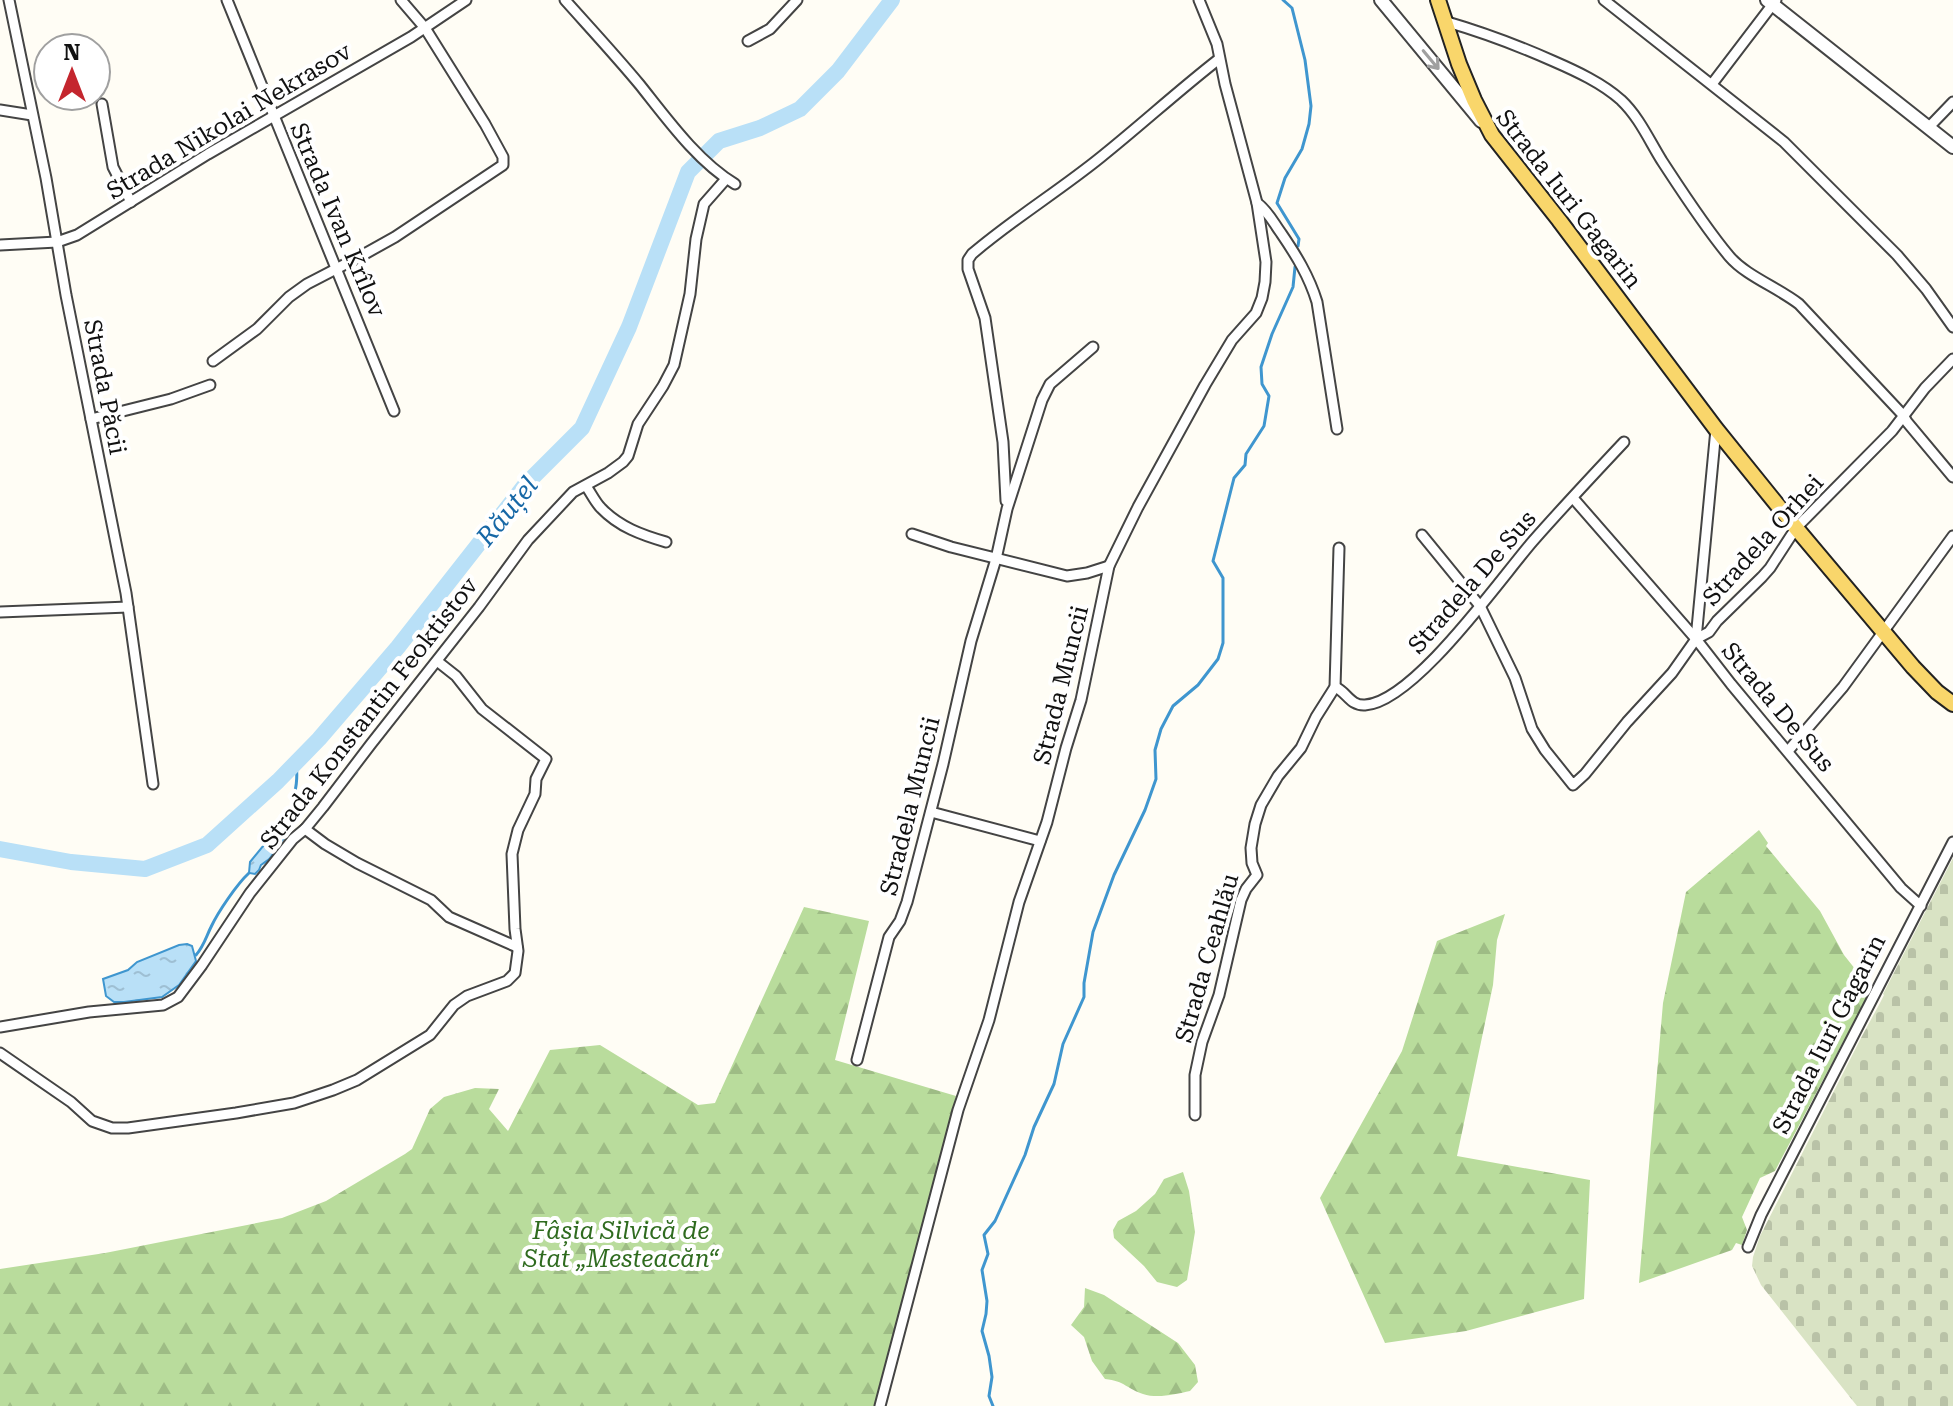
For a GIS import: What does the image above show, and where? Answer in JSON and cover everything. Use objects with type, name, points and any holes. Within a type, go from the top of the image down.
[{"type":"main road","points":[[1438,0],[1459,64],[1492,135]]},
{"type":"main road","name":"Strada Iuri Gagarin","points":[[1492,135],[1716,429],[1796,528],[1913,667],[1953,704]]},
{"type":"street","name":"Strada Păcii","points":[[9,0],[128,607],[153,784]]},
{"type":"street","name":"Strada Ivan Krîlov","points":[[227,0],[394,411]]},
{"type":"street","points":[[213,361],[257,329],[298,290],[395,237],[504,162],[485,124],[425,28],[401,0]]},
{"type":"street","name":"Strada Nikolai Nekrasov","points":[[0,245],[57,242],[77,235],[425,28],[466,0]]},
{"type":"street","name":"Strada Konstantin Feoktistov","points":[[0,1027],[89,1012],[163,1005],[178,997],[250,893],[293,839],[305,829],[528,540],[573,492],[617,467],[628,456],[638,424],[671,373],[678,352],[704,204],[731,182],[711,168],[667,120],[565,0]]},
{"type":"street","points":[[748,41],[770,29],[797,0]]},
{"type":"street","name":"Strada Muncii","points":[[880,1406],[958,1110],[989,1020],[1019,902],[1047,822],[1081,700],[1109,566],[1210,376],[1232,340],[1256,313],[1265,282],[1266,262],[1257,203],[1212,30],[1199,0]]},
{"type":"street","name":"Strada Iuri Gagarin","points":[[1381,0],[1492,135]]},
{"type":"street","points":[[1604,0],[1784,142],[1909,269],[1953,327]]},
{"type":"street","points":[[1712,84],[1772,2],[1953,147]]},
{"type":"street","points":[[1444,21],[1496,36],[1550,59],[1584,75],[1622,101],[1639,121],[1687,200],[1730,257],[1799,304],[1903,415],[1953,477]]},
{"type":"street","points":[[1007,509],[1005,463],[985,318],[968,269],[968,260],[1007,225],[1100,158],[1219,59]]},
{"type":"street","points":[[1929,127],[1953,102]]},
{"type":"street","points":[[0,110],[32,115]]},
{"type":"street","points":[[103,112],[113,167],[131,202]]},
{"type":"street","points":[[1257,203],[1271,218],[1312,286],[1337,429]]},
{"type":"street","name":"Stradela Muncii","points":[[857,1060],[885,949],[907,902],[1007,509],[1046,390],[1093,347]]},
{"type":"street","name":"Stradela Orhei","points":[[1480,606],[1515,678],[1532,729],[1573,785],[1672,673],[1696,639],[1709,632],[1762,577],[1796,528],[1884,439],[1953,359]]},
{"type":"street","points":[[91,419],[171,399],[210,385]]},
{"type":"street","points":[[1696,639],[1716,429]]},
{"type":"street","name":"Stradela De Sus","points":[[1335,687],[1358,705],[1374,703],[1395,693],[1427,666],[1624,442]]},
{"type":"street","points":[[586,486],[598,506],[615,521],[645,536],[666,542]]},
{"type":"street","name":"Strada De Sus","points":[[1573,498],[1696,639],[1901,888],[1921,906]]},
{"type":"street","points":[[912,534],[1067,576],[1109,566]]},
{"type":"street","points":[[1422,535],[1480,606]]},
{"type":"street","points":[[1788,751],[1843,687],[1953,536]]},
{"type":"street","name":"Strada Ceahlău","points":[[1195,1115],[1195,1075],[1202,1042],[1219,995],[1241,900],[1257,875],[1251,848],[1258,813],[1278,776],[1301,748],[1335,687],[1339,548]]},
{"type":"street","points":[[0,612],[128,607]]},
{"type":"street","points":[[0,1053],[71,1102],[92,1121],[107,1128],[128,1128],[294,1103],[333,1090],[357,1080],[430,1035],[449,1009],[467,996],[507,981],[515,973],[518,958],[512,854],[518,830],[535,794],[536,779],[546,759],[482,709],[456,676],[437,661]]},
{"type":"street","points":[[931,812],[1040,841]]},
{"type":"street","points":[[305,829],[357,863],[431,900],[449,917],[517,947]]},
{"type":"street","name":"Strada Iuri Gagarin","points":[[1748,1247],[1761,1215],[1953,842]]},
{"type":"green space","points":[[1759,830],[1768,843],[1766,846],[1820,911],[1844,955],[1871,989],[1775,1171],[1760,1178],[1742,1217],[1747,1230],[1742,1245],[1736,1243],[1732,1250],[1639,1283],[1663,1003],[1686,892]]},
{"type":"green space","points":[[1953,858],[1953,1406],[1857,1406],[1761,1285],[1752,1266],[1753,1257],[1760,1236]]},
{"type":"green space","name":"Fâșia Silvică de Stat „Mesteacăn“","points":[[804,907],[869,921],[835,1060],[956,1096],[875,1406],[0,1406],[0,1269],[105,1253],[282,1218],[326,1201],[405,1154],[412,1149],[430,1109],[444,1097],[475,1088],[499,1089],[489,1109],[508,1131],[550,1050],[600,1045],[698,1105],[715,1103]]},
{"type":"green space","points":[[1505,914],[1497,940],[1493,985],[1457,1156],[1590,1180],[1584,1299],[1466,1331],[1385,1343],[1320,1198],[1402,1051],[1437,941]]},
{"type":"green space","points":[[1183,1172],[1195,1232],[1187,1280],[1177,1287],[1157,1282],[1114,1238],[1113,1230],[1118,1221],[1136,1211],[1155,1194],[1164,1179]]},
{"type":"green space","points":[[1085,1288],[1104,1295],[1178,1343],[1195,1365],[1198,1382],[1190,1391],[1155,1396],[1105,1379],[1092,1361],[1084,1337],[1071,1325],[1084,1307]]},
{"type":"water","points":[[289,818],[290,824],[288,834],[255,874],[249,873],[250,862]]},
{"type":"water","points":[[187,944],[192,946],[196,961],[179,985],[162,997],[114,1002],[106,996],[103,979],[128,970],[137,962]]},
{"type":"waterway","name":"Răuțel","points":[[0,849],[71,862],[145,869],[207,845],[278,781],[319,739],[398,647],[525,485],[582,428],[629,327],[688,172],[719,141],[760,128],[800,109],[838,71],[892,0]]},
{"type":"waterway","points":[[1283,0],[1292,8],[1305,60],[1311,106],[1302,149],[1285,178],[1277,203],[1299,239],[1298,246]]},
{"type":"waterway","points":[[993,1406],[989,1396],[992,1377],[989,1356],[982,1331],[987,1301],[982,1270],[988,1254],[984,1235],[995,1221],[1054,1084],[1063,1044],[1084,997],[1093,932],[1156,779],[1155,750],[1161,729],[1173,706],[1198,685],[1218,659],[1223,643],[1223,578],[1213,561],[1234,478],[1245,465],[1246,454],[1264,426],[1269,396],[1262,384],[1261,367],[1293,287],[1295,267]]},
{"type":"waterway","points":[[289,818],[296,785],[296,763]]},
{"type":"waterway","points":[[196,955],[223,906],[249,873]]}]
